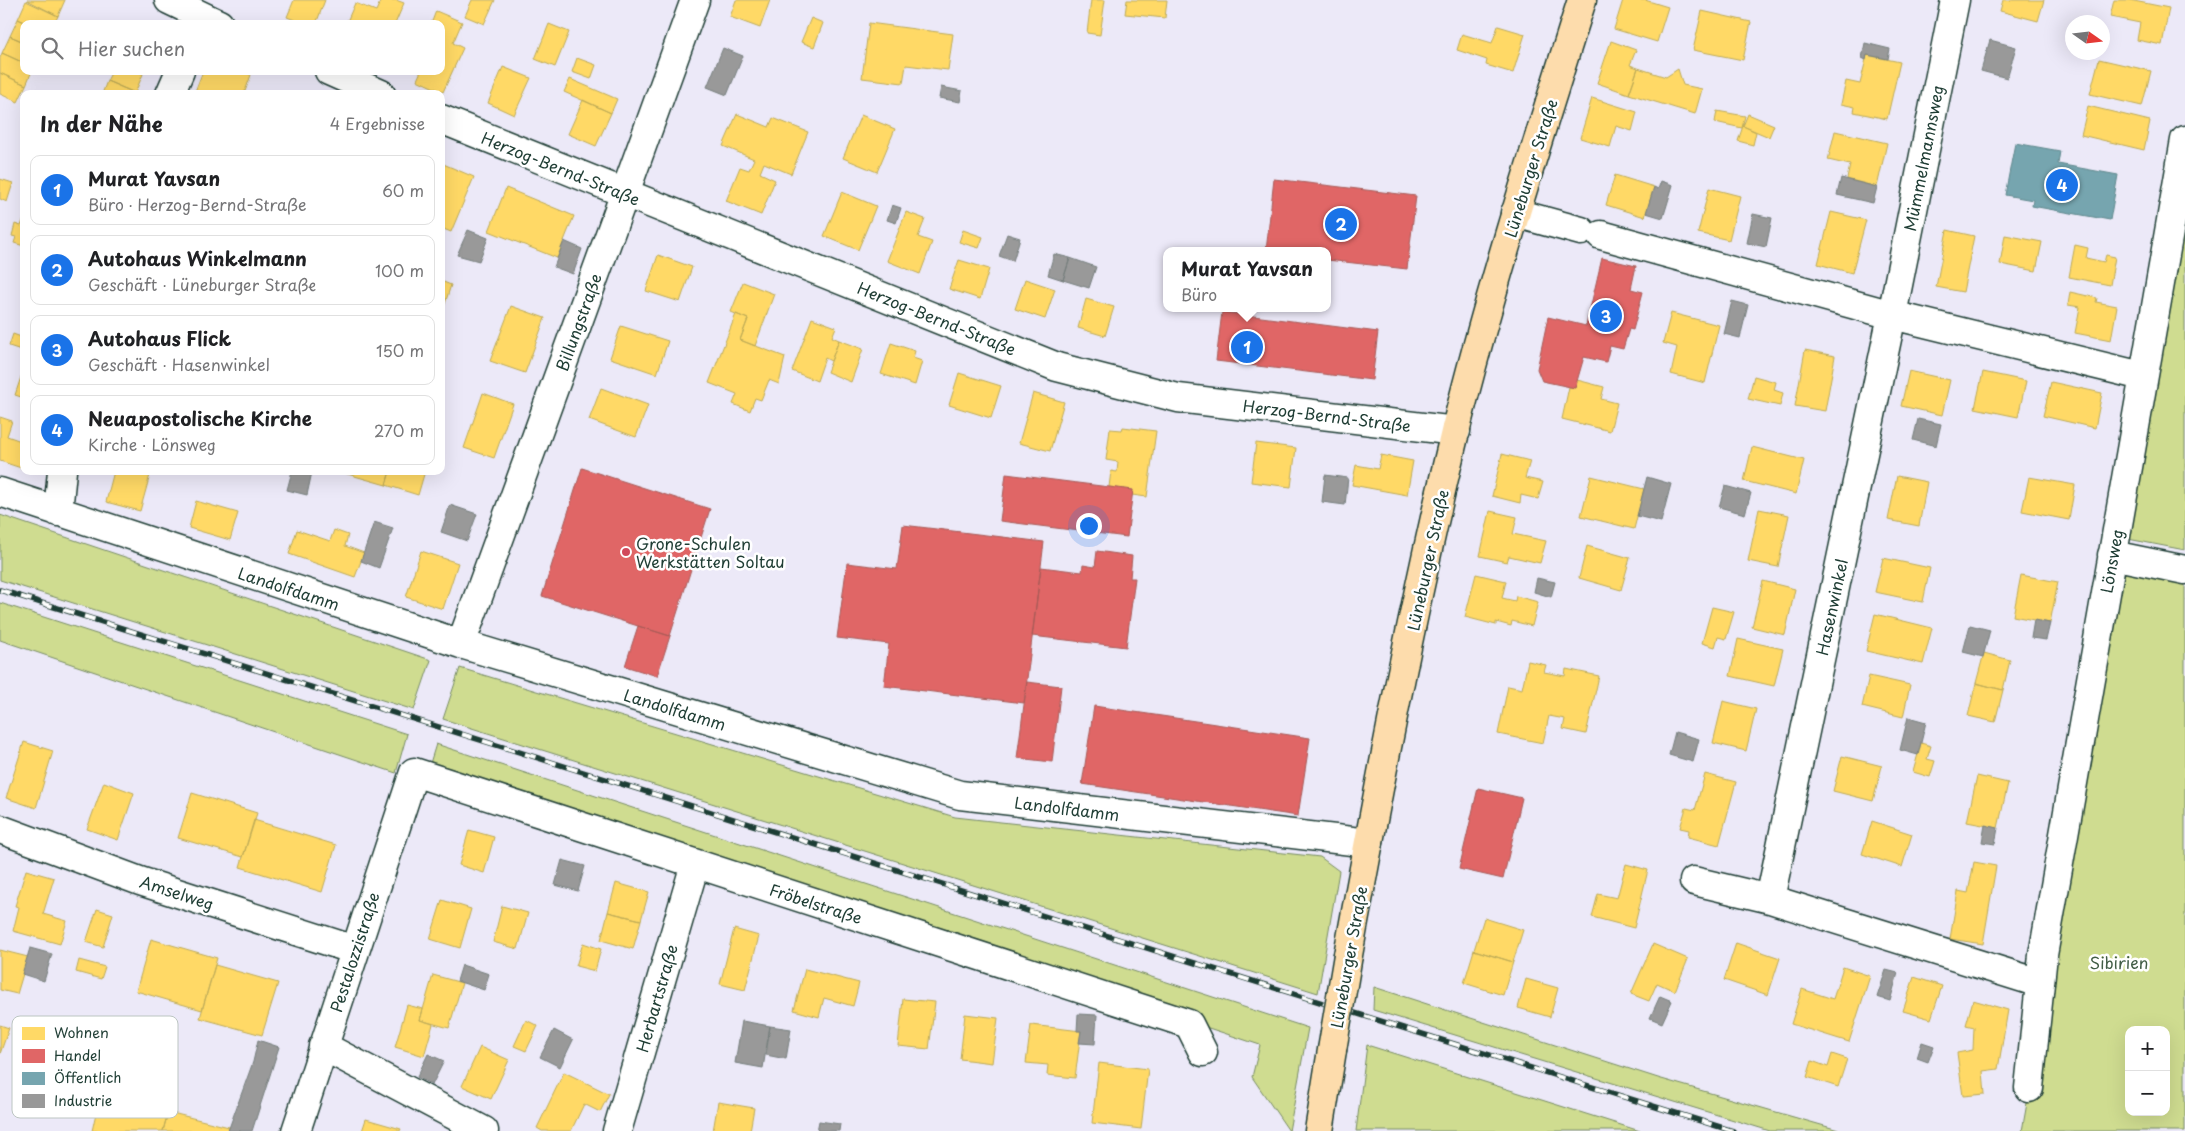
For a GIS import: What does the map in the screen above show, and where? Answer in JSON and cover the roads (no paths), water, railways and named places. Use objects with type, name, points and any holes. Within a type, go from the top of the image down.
[{"type":"main road","name":"Lüneburger Straße","points":[[1319,1131],[1348,955],[1392,722],[1456,431],[1515,213],[1582,0]]},
{"type":"street","points":[[169,0],[204,20]]},
{"type":"street","name":"Billungstraße","points":[[461,644],[695,0]]},
{"type":"street","name":"Mümmelmannsweg","points":[[1892,316],[1955,0]]},
{"type":"street","points":[[172,90],[178,75]]},
{"type":"street","points":[[338,75],[373,90]]},
{"type":"street","name":"Herzog-Bernd-Straße","points":[[445,121],[1057,367],[1178,398],[1456,431]]},
{"type":"street","name":"Lönsweg","points":[[2029,1088],[2039,983],[2142,376],[2185,140]]},
{"type":"street","points":[[1515,213],[1892,316],[2142,376]]},
{"type":"street","name":"Hasenwinkel","points":[[1770,899],[1892,316]]},
{"type":"street","points":[[58,512],[62,475]]},
{"type":"street","name":"Landolfdamm","points":[[0,492],[461,644],[960,795],[1369,843]]},
{"type":"street","points":[[2112,554],[2185,570]]},
{"type":"street","name":"Fröbelstraße","points":[[414,772],[1189,1024],[1203,1052]]},
{"type":"street","name":"Pestalozzistraße","points":[[296,1131],[414,772]]},
{"type":"street","name":"Amselweg","points":[[0,829],[140,881],[355,950]]},
{"type":"street","name":"Herbartstraße","points":[[617,1131],[695,864]]},
{"type":"street","points":[[1694,881],[1770,899],[2039,983]]},
{"type":"street","points":[[323,1046],[484,1131]]},
{"type":"railway","points":[[0,590],[1733,1131]]},
{"type":"place","name":"Neuapostolische Kirche","points":[[2062,185]]},
{"type":"place","name":"Autohaus Winkelmann","points":[[1341,224]]},
{"type":"place","name":"Autohaus Flick","points":[[1606,316]]},
{"type":"place","name":"Murat Yavsan","points":[[1247,347]]},
{"type":"place","name":"Grone-Schulen Werkstätten Soltau","points":[[626,552]]},
{"type":"park label","name":"Sibirien","points":[[2119,962]]}]
